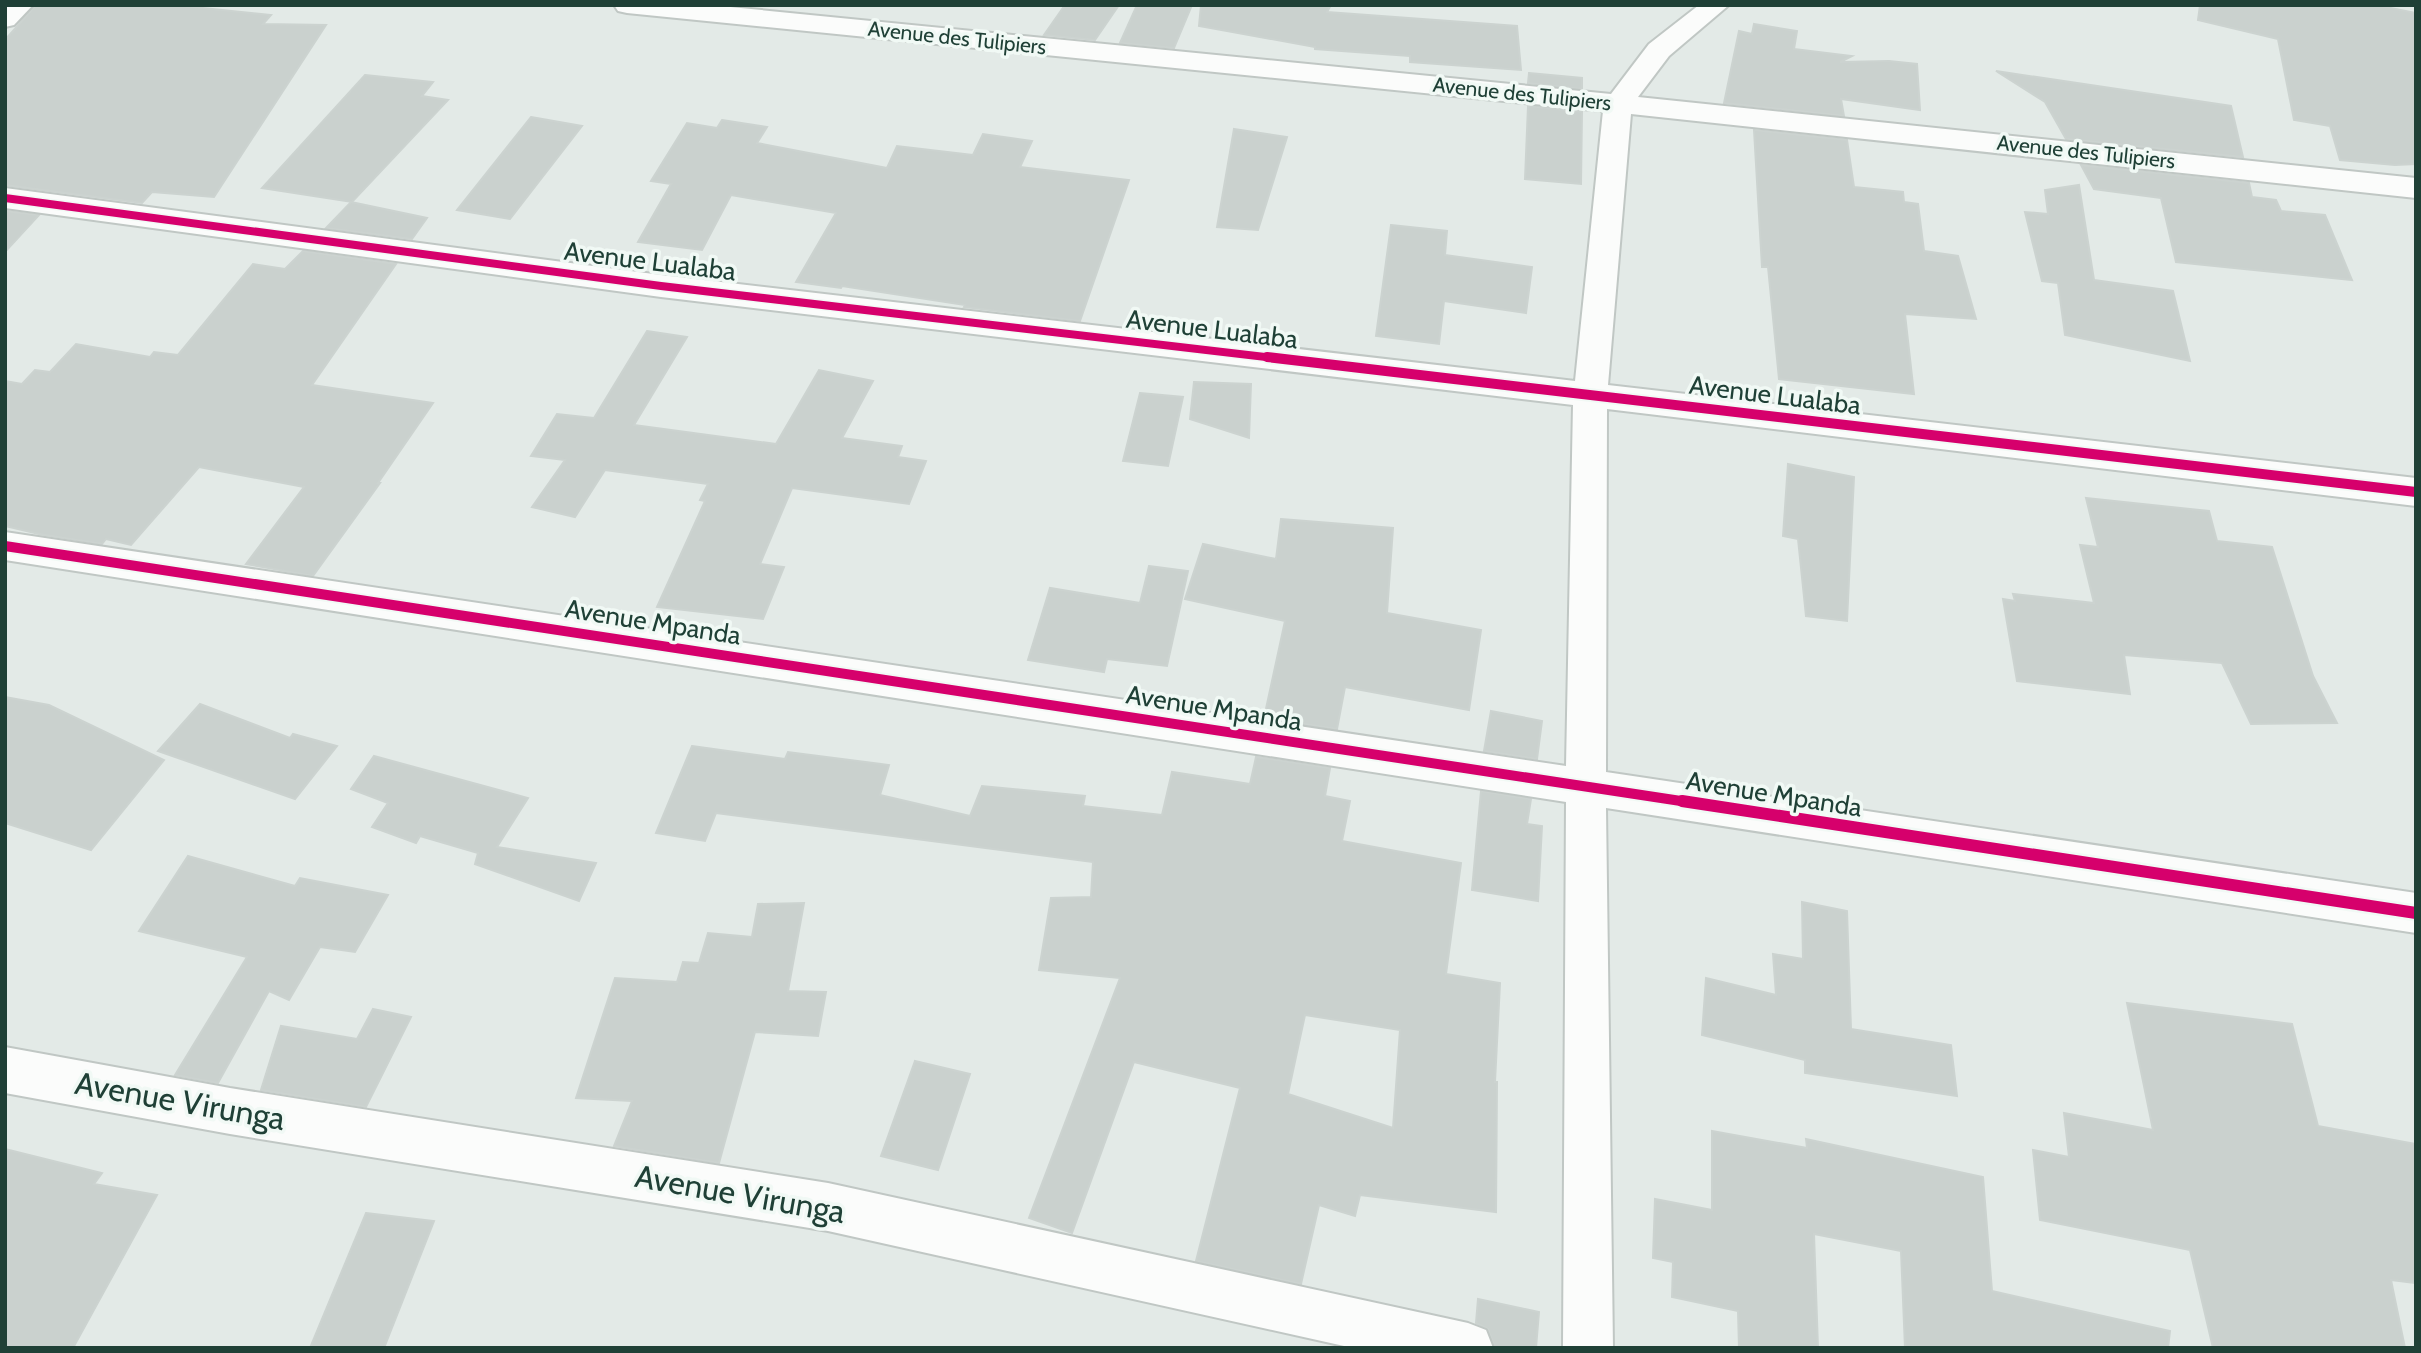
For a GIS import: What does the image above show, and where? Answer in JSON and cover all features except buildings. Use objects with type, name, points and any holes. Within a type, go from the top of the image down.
[{"type":"street","points":[[5,19],[20,5]]},
{"type":"street","name":"Avenue des Tulipiers","points":[[627,5],[1618,104],[2416,188]]},
{"type":"street","points":[[1588,1348],[1586,788],[1590,396],[1618,104],[1659,50],[1716,5]]},
{"type":"street","name":"Avenue Lualaba","points":[[5,198],[662,286],[2416,492]]},
{"type":"street","name":"Avenue Mpanda","points":[[5,546],[2416,912]]},
{"type":"street","name":"Avenue Virunga","points":[[5,1070],[230,1111],[828,1207],[1468,1348]]},
{"type":"cycle path","points":[[5,198],[661,286],[2416,492]]},
{"type":"cycle path","points":[[5,546],[2416,913]]}]
